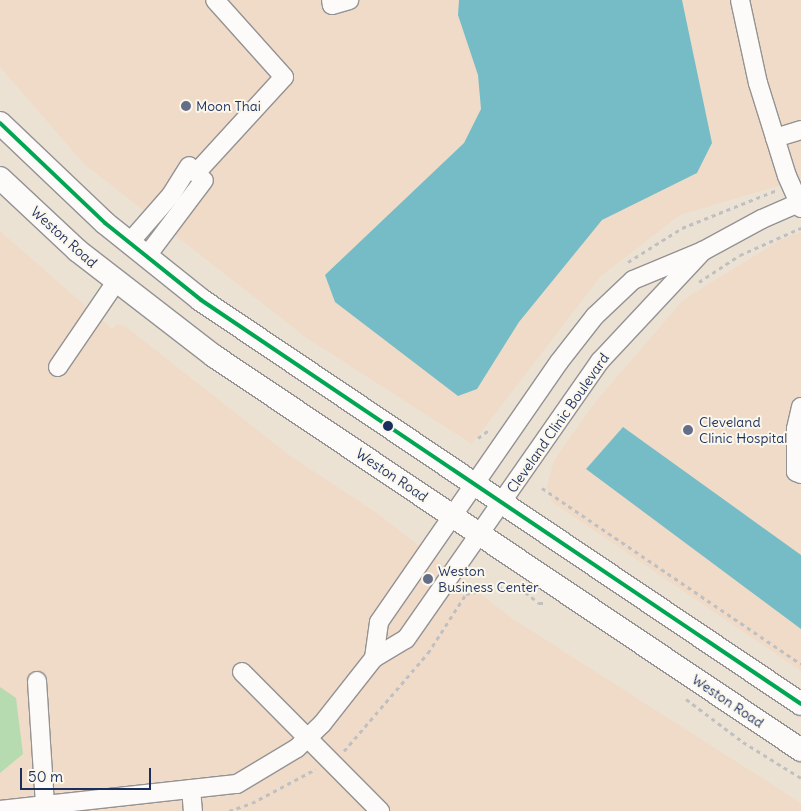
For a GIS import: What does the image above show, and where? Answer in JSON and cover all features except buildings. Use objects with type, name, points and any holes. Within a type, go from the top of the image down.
[{"type":"main road","points":[[0,123],[43,167],[129,243],[209,306],[801,704]]},
{"type":"main road","name":"Weston Road","points":[[0,178],[116,282],[214,356],[801,750]]},
{"type":"street","points":[[129,243],[171,195],[196,173],[284,77],[215,0]]},
{"type":"street","points":[[331,0],[332,5],[349,0]]},
{"type":"street","points":[[740,0],[758,83],[775,138],[800,205]]},
{"type":"street","points":[[775,138],[801,130]]},
{"type":"street","points":[[146,257],[196,173]]},
{"type":"street","name":"Cleveland Clinic Boulevard","points":[[374,658],[379,622],[451,515],[476,485],[559,362],[594,316],[633,280],[800,205]]},
{"type":"street","name":"Cleveland Clinic Boulevard","points":[[374,658],[406,639],[478,533],[503,504],[600,361],[703,250]]},
{"type":"street","points":[[58,367],[116,282]]},
{"type":"street","points":[[801,407],[796,430],[796,472],[801,474]]},
{"type":"street","points":[[0,810],[237,784],[283,758],[309,736],[374,658]]},
{"type":"street","points":[[242,672],[309,736],[380,811]]},
{"type":"street","points":[[37,681],[45,805]]},
{"type":"street","points":[[191,789],[194,811]]},
{"type":"path","points":[[692,287],[740,255],[801,228]]},
{"type":"path","points":[[542,488],[801,664]]},
{"type":"path","points":[[229,811],[306,776],[344,751],[407,681],[466,594],[481,591]]},
{"type":"shaded area","points":[[0,0],[801,0],[801,179],[680,215],[601,276],[472,444],[308,339],[84,164],[0,67]]},
{"type":"shaded area","points":[[0,231],[112,329],[117,324],[125,326],[289,455],[377,513],[510,617],[801,803],[801,811],[0,811]]},
{"type":"shaded area","name":"Cleveland Clinic Hospital","points":[[801,232],[801,671],[552,502],[547,486],[554,460],[597,400],[683,300],[780,240]]},
{"type":"green space","points":[[0,687],[16,698],[23,754],[0,773]]},
{"type":"water","points":[[459,0],[682,0],[712,143],[697,173],[602,220],[519,322],[477,389],[458,396],[335,302],[325,275],[464,143],[481,109],[478,75],[458,15]]},
{"type":"water","points":[[623,427],[801,555],[801,629],[586,469]]},
{"type":"transit line","points":[[0,123],[105,223],[201,300],[801,704]]},
{"type":"place","name":"Moon Thai","points":[[186,106]]},
{"type":"place","name":"Cleveland Clinic Hospital","points":[[688,430]]},
{"type":"place","name":"Weston Business Center","points":[[428,579]]}]
